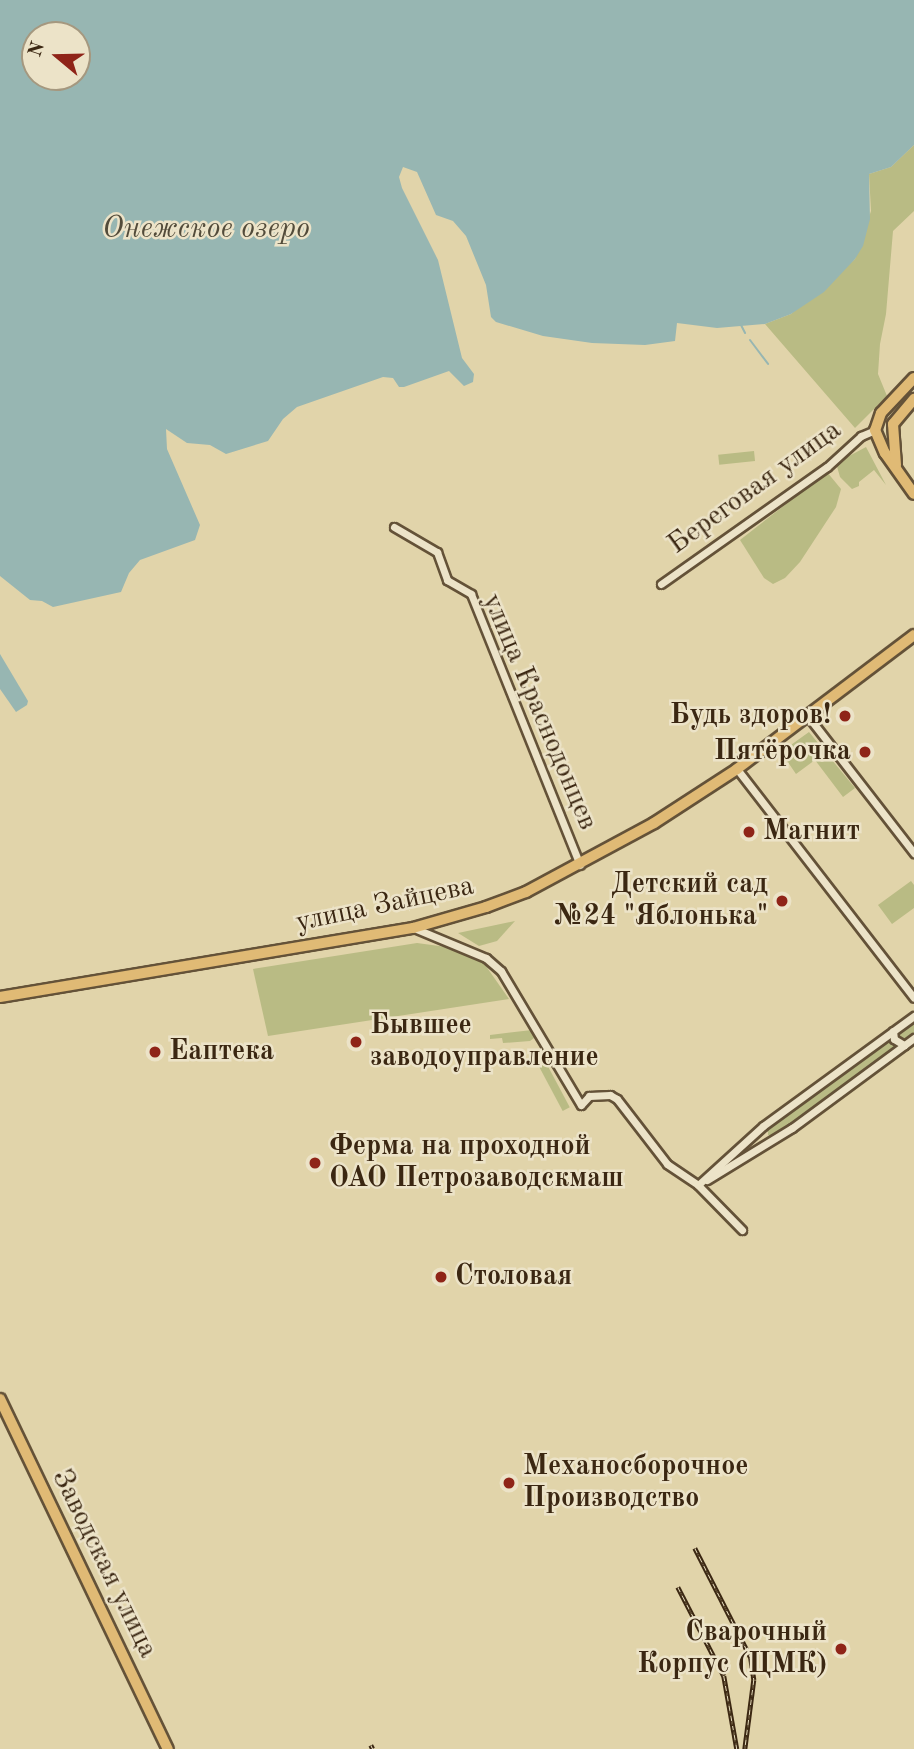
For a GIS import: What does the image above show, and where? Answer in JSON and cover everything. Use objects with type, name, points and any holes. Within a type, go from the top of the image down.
[{"type":"main road","points":[[876,425],[914,378]]},
{"type":"main road","points":[[896,466],[892,429],[895,419],[914,399]]},
{"type":"main road","points":[[876,425],[884,434],[892,429]]},
{"type":"main road","points":[[876,425],[885,453],[914,494]]},
{"type":"main road","name":"улица Зайцева","points":[[0,998],[413,928],[486,907],[580,865],[653,824],[737,769],[914,635]]},
{"type":"main road","name":"Заводская улица","points":[[0,1399],[168,1749]]},
{"type":"street","name":"Береговая улица","points":[[660,584],[827,467],[876,425]]},
{"type":"street","name":"улица Краснодонцев","points":[[394,527],[438,552],[447,580],[471,594],[580,865]]},
{"type":"street","points":[[807,715],[914,853]]},
{"type":"street","points":[[737,769],[914,999]]},
{"type":"street","points":[[413,928],[486,958],[501,971],[581,1105],[589,1096],[610,1095],[618,1099],[667,1164],[698,1185],[742,1230]]},
{"type":"street","points":[[698,1185],[763,1126],[914,1016]]},
{"type":"street","points":[[893,1031],[894,1039],[904,1045]]},
{"type":"street","points":[[698,1185],[771,1142],[914,1038]]},
{"type":"street","points":[[763,1126],[762,1135],[771,1142]]},
{"type":"green space","points":[[914,145],[914,211],[893,231],[886,314],[880,344],[878,374],[887,396],[855,428],[765,324],[791,314],[855,259],[871,211],[869,174],[891,167]]},
{"type":"green space","points":[[866,447],[886,485],[874,470],[859,482],[859,486],[852,489],[840,477],[836,463]]},
{"type":"green space","points":[[754,451],[755,461],[719,465],[718,455]]},
{"type":"green space","points":[[827,472],[841,489],[836,507],[800,562],[785,578],[773,584],[764,578],[740,540]]},
{"type":"green space","points":[[809,732],[855,788],[843,797],[815,760],[796,774],[781,752]]},
{"type":"green space","points":[[911,881],[914,885],[914,908],[892,924],[878,905]]},
{"type":"green space","points":[[515,921],[497,941],[479,946],[458,933]]},
{"type":"green space","points":[[417,943],[454,948],[481,959],[509,999],[268,1036],[253,969]]},
{"type":"green space","points":[[914,1021],[914,1035],[773,1137],[768,1135],[768,1127]]},
{"type":"green space","points":[[532,1030],[534,1038],[530,1041],[503,1043],[502,1038],[490,1039],[490,1035]]},
{"type":"green space","points":[[543,1057],[570,1107],[563,1111],[536,1061]]},
{"type":"water","name":"Онежское озеро","points":[[0,0],[914,0],[914,145],[891,167],[869,174],[870,219],[863,246],[855,259],[824,292],[791,314],[765,324],[717,328],[677,323],[675,341],[645,345],[592,343],[543,336],[496,322],[491,317],[486,285],[466,236],[453,221],[436,215],[417,172],[403,167],[399,177],[402,188],[438,260],[462,358],[474,374],[473,382],[464,386],[449,371],[404,387],[399,387],[393,378],[383,377],[297,407],[283,419],[268,441],[226,454],[210,445],[187,443],[166,429],[167,449],[200,525],[195,540],[140,560],[129,573],[121,592],[53,607],[42,601],[30,600],[0,576]]},
{"type":"water","points":[[0,654],[28,701],[27,705],[16,712],[0,689]]},
{"type":"waterway","points":[[741,325],[745,333]]},
{"type":"waterway","points":[[750,340],[768,364]]},
{"type":"railway","points":[[695,1548],[751,1658],[754,1680],[745,1749]]},
{"type":"railway","points":[[678,1587],[724,1676],[737,1749]]},
{"type":"railway","points":[[371,1745],[373,1749]]},
{"type":"place","name":"Будь здоров!","points":[[845,716]]},
{"type":"place","name":"Пятёрочка","points":[[865,752]]},
{"type":"place","name":"Магнит","points":[[749,832]]},
{"type":"place","name":"Детский сад №24 \"Яблонька\"","points":[[782,901]]},
{"type":"place","name":"Бывшее заводоуправление","points":[[356,1042]]},
{"type":"place","name":"Еаптека","points":[[155,1052]]},
{"type":"place","name":"Ферма на проходной ОАО Петрозаводскмаш","points":[[315,1163]]},
{"type":"place","name":"Столовая","points":[[441,1277]]},
{"type":"place","name":"Механосборочное Производство","points":[[509,1483]]},
{"type":"place","name":"Сварочный Корпус (ЦМК)","points":[[841,1649]]}]
